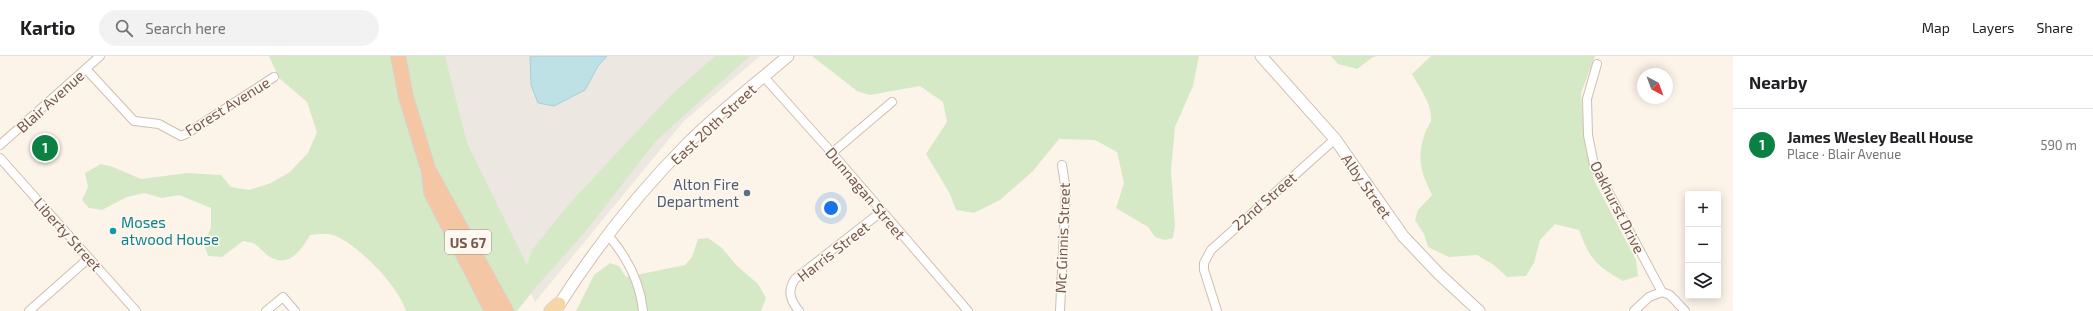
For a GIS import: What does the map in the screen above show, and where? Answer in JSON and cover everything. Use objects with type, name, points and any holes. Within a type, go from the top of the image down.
[{"type":"highway","name":"US 67","points":[[398,56],[406,97],[429,172],[431,192],[492,311]]},
{"type":"highway","name":"US 67","points":[[429,172],[439,187],[506,311]]},
{"type":"street","name":"Blair Avenue","points":[[0,145],[100,56]]},
{"type":"street","name":"East 20th Street","points":[[555,309],[608,235],[644,191],[687,144],[788,56]]},
{"type":"street","name":"Alby Street","points":[[1261,56],[1335,140],[1404,236],[1439,274],[1478,311]]},
{"type":"street","name":"Oakhurst Drive","points":[[1597,64],[1587,99],[1588,135],[1594,165],[1662,292],[1670,295],[1685,311]]},
{"type":"street","name":"Forest Avenue","points":[[86,69],[134,121],[159,124],[181,136],[274,77]]},
{"type":"street","name":"Dunnagan Street","points":[[764,77],[832,152],[881,212],[968,311]]},
{"type":"street","points":[[832,152],[892,102]]},
{"type":"street","name":"22nd Street","points":[[1217,311],[1204,270],[1204,263],[1211,250],[1230,231],[1335,140]]},
{"type":"street","name":"Liberty Street","points":[[1,160],[136,311]]},
{"type":"street","name":"Mc Ginnis Street","points":[[1060,311],[1066,191],[1062,166]]},
{"type":"street","name":"Harris Street","points":[[799,311],[791,299],[790,292],[795,279],[881,212]]},
{"type":"street","points":[[608,235],[626,258],[635,277],[643,311]]},
{"type":"street","points":[[29,311],[89,258]]},
{"type":"street","points":[[1634,311],[1655,293],[1662,292]]},
{"type":"street","points":[[266,311],[283,297],[295,311]]},
{"type":"shaded area","points":[[439,56],[760,56],[684,121],[535,302],[458,144]]},
{"type":"green space","points":[[269,56],[445,56],[467,143],[527,265],[532,250],[570,203],[670,96],[715,56],[750,56],[656,141],[586,231],[517,311],[406,311],[402,301],[378,269],[358,250],[335,235],[310,235],[295,255],[284,260],[272,258],[255,244],[243,241],[222,257],[208,256],[204,244],[211,227],[211,208],[179,195],[162,198],[144,193],[127,197],[102,210],[89,208],[82,200],[88,187],[85,173],[101,164],[113,167],[141,179],[188,173],[221,175],[231,187],[249,190],[271,183],[290,172],[308,153],[317,132],[307,102],[279,78]]},
{"type":"green space","points":[[812,56],[1199,56],[1193,86],[1175,127],[1171,170],[1175,226],[1173,238],[1165,240],[1155,237],[1148,227],[1116,208],[1124,183],[1117,152],[1095,140],[1059,139],[1033,171],[1000,200],[974,213],[956,210],[950,194],[926,154],[947,122],[943,102],[920,86],[870,95],[857,91]]},
{"type":"green space","points":[[1331,56],[1378,56],[1373,57],[1357,69],[1338,64]]},
{"type":"green space","points":[[1431,56],[1595,56],[1581,93],[1585,146],[1594,180],[1636,260],[1638,276],[1623,281],[1606,270],[1590,255],[1579,230],[1555,224],[1540,240],[1534,263],[1526,276],[1507,277],[1494,265],[1477,255],[1449,257],[1428,247],[1424,234],[1415,220],[1418,210],[1432,195],[1425,179],[1420,158],[1422,142],[1431,121],[1431,116],[1426,100],[1412,74]]},
{"type":"green space","points":[[708,238],[722,248],[736,265],[758,284],[766,298],[761,311],[576,311],[594,275],[610,263],[619,266],[626,277],[685,265],[692,257],[698,239]]},
{"type":"water","points":[[530,56],[607,56],[598,66],[585,90],[554,106],[538,103],[531,85]]},
{"type":"place","name":"James Wesley Beall House","points":[[45,148]]},
{"type":"place","name":"Alton Fire Department","points":[[747,193]]},
{"type":"place","name":"Moses atwood House","points":[[113,231]]}]
